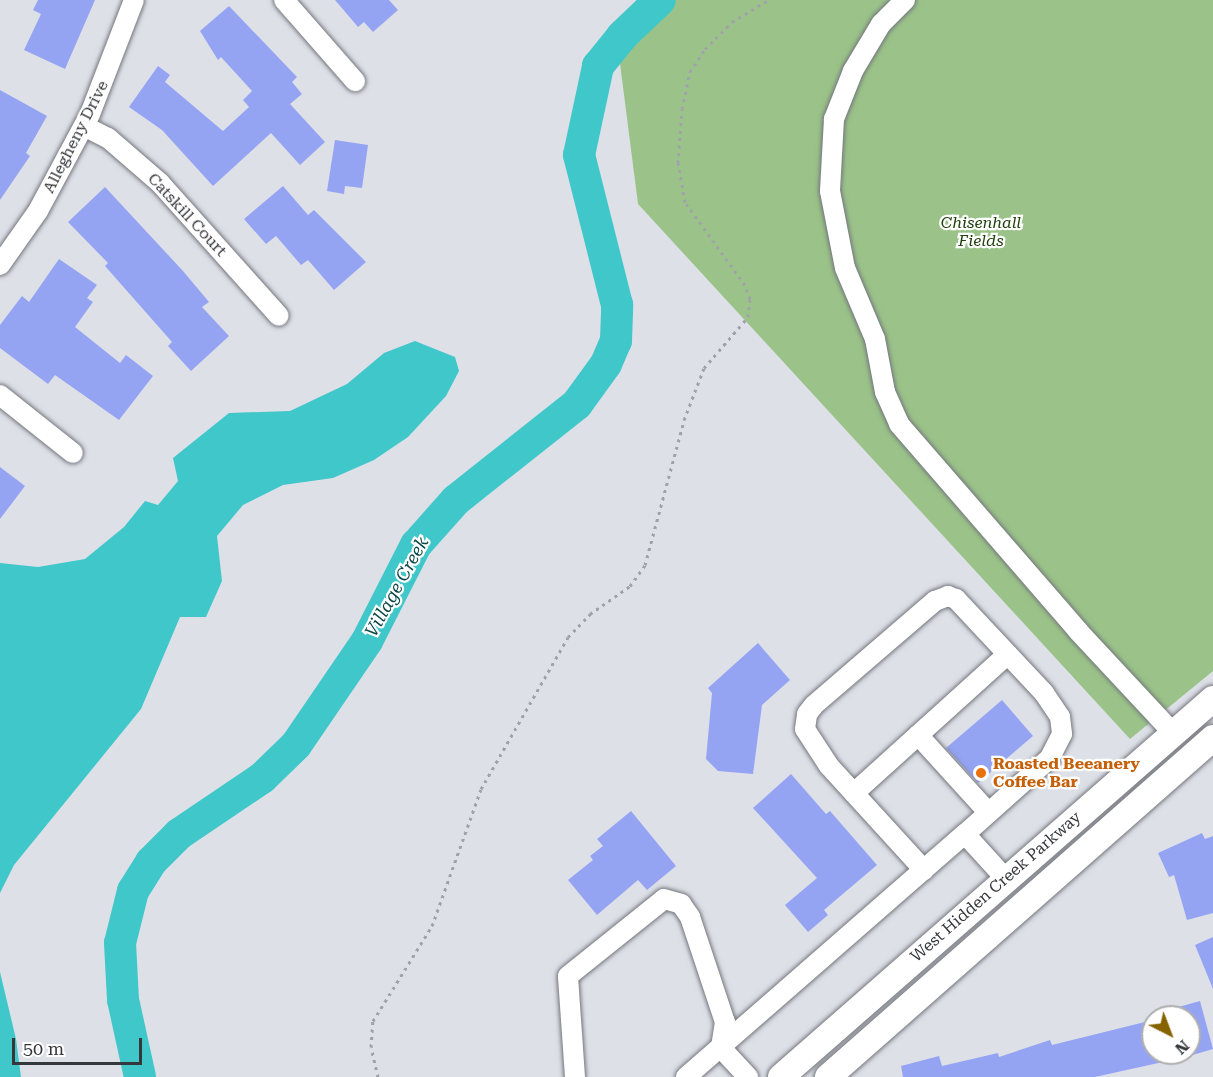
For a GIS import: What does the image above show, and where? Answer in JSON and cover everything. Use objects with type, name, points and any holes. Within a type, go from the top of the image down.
[{"type":"main road","name":"West Hidden Creek Parkway","points":[[781,1077],[1213,699]]},
{"type":"main road","name":"West Hidden Creek Parkway","points":[[828,1077],[1213,739]]},
{"type":"street","name":"Allegheny Drive","points":[[0,264],[38,212],[84,126],[134,0]]},
{"type":"street","points":[[284,0],[355,81]]},
{"type":"street","points":[[905,0],[881,24],[853,71],[834,119],[830,191],[845,268],[875,339],[885,392],[898,424],[1078,631],[1173,733]]},
{"type":"street","name":"Catskill Court","points":[[84,126],[108,138],[160,183],[279,316]]},
{"type":"street","points":[[0,395],[73,453]]},
{"type":"street","points":[[686,1077],[721,1048],[924,870],[965,834],[989,813],[1050,758],[1062,734],[1060,717],[1008,654],[956,599],[948,596],[935,601],[814,705],[807,714],[805,729],[812,745],[924,870]]},
{"type":"street","points":[[854,793],[1008,654]]},
{"type":"street","points":[[918,735],[989,813]]},
{"type":"street","points":[[965,834],[1006,879]]},
{"type":"street","points":[[575,1077],[568,976],[664,899],[681,904],[690,917],[725,1023],[721,1048]]},
{"type":"street","points":[[721,1048],[748,1077]]},
{"type":"path","points":[[378,1077],[371,1047],[373,1021],[432,926],[481,789],[568,637],[590,615],[630,586],[645,565],[684,420],[704,368],[748,317],[750,299],[745,285],[694,217],[683,194],[678,163],[682,109],[690,72],[705,49],[732,22],[768,0]]},
{"type":"green space","name":"Chisenhall Fields","points":[[664,0],[1213,0],[1213,671],[1130,739],[638,204],[618,48]]},
{"type":"water","points":[[415,341],[455,357],[459,371],[446,396],[408,437],[374,460],[333,478],[283,485],[243,505],[217,536],[222,581],[206,617],[180,617],[141,709],[14,865],[0,893],[0,563],[38,567],[85,559],[124,527],[145,501],[158,505],[178,481],[173,458],[229,413],[290,411],[347,384],[384,353]]},
{"type":"water","points":[[0,972],[16,1039],[21,1077],[0,1077]]},
{"type":"building","points":[[38,0],[95,0],[65,69],[24,50],[41,14],[33,10]]},
{"type":"building","points":[[335,0],[389,0],[398,10],[373,32],[364,22],[358,27]]},
{"type":"building","points":[[229,6],[297,77],[292,82],[302,94],[290,104],[325,142],[300,165],[271,133],[213,186],[162,130],[129,107],[158,66],[170,75],[165,82],[223,131],[249,107],[243,100],[252,91],[221,57],[218,60],[200,31]]},
{"type":"building","points":[[0,90],[47,116],[26,153],[30,156],[0,200]]},
{"type":"building","points":[[335,140],[368,145],[362,188],[345,186],[344,194],[327,191]]},
{"type":"building","points":[[283,186],[308,215],[314,210],[366,262],[334,290],[308,260],[301,265],[276,236],[266,244],[244,219]]},
{"type":"building","points":[[105,187],[209,302],[202,307],[229,336],[191,371],[168,346],[172,342],[105,266],[108,263],[68,222]]},
{"type":"building","points":[[59,259],[97,285],[87,298],[93,302],[75,327],[120,363],[126,355],[153,376],[119,420],[55,375],[48,384],[0,348],[0,325],[22,296],[29,302]]},
{"type":"building","points":[[0,467],[25,486],[0,519]]},
{"type":"building","points":[[758,643],[790,680],[762,705],[753,774],[718,771],[706,759],[712,693],[708,688]]},
{"type":"building","points":[[1002,700],[1033,736],[978,783],[946,748]]},
{"type":"building","points":[[791,774],[826,814],[830,811],[877,865],[824,910],[828,915],[808,932],[785,905],[817,878],[753,808]]},
{"type":"building","points":[[631,811],[676,866],[647,890],[638,880],[597,915],[568,880],[593,860],[590,856],[603,846],[597,839]]},
{"type":"building","points":[[1202,833],[1205,839],[1213,836],[1213,913],[1187,920],[1174,875],[1169,877],[1158,853]]},
{"type":"building","points":[[1213,937],[1213,989],[1195,945]]},
{"type":"building","points":[[1200,1001],[1213,1049],[1201,1052],[1201,1005],[1186,1005]]},
{"type":"building","points":[[1141,1023],[1141,1065],[1149,1065],[1095,1077],[903,1077],[901,1066],[939,1056],[942,1066],[998,1053],[999,1057],[1050,1040],[1052,1045]]},
{"type":"waterway","name":"Village Creek","points":[[140,1077],[123,1000],[120,943],[133,891],[151,862],[179,834],[262,778],[296,745],[367,641],[416,545],[456,500],[577,404],[606,364],[616,341],[617,305],[579,155],[598,66],[622,36],[660,0]]},
{"type":"place","name":"Roasted Beeanery Coffee Bar","points":[[981,773]]}]
